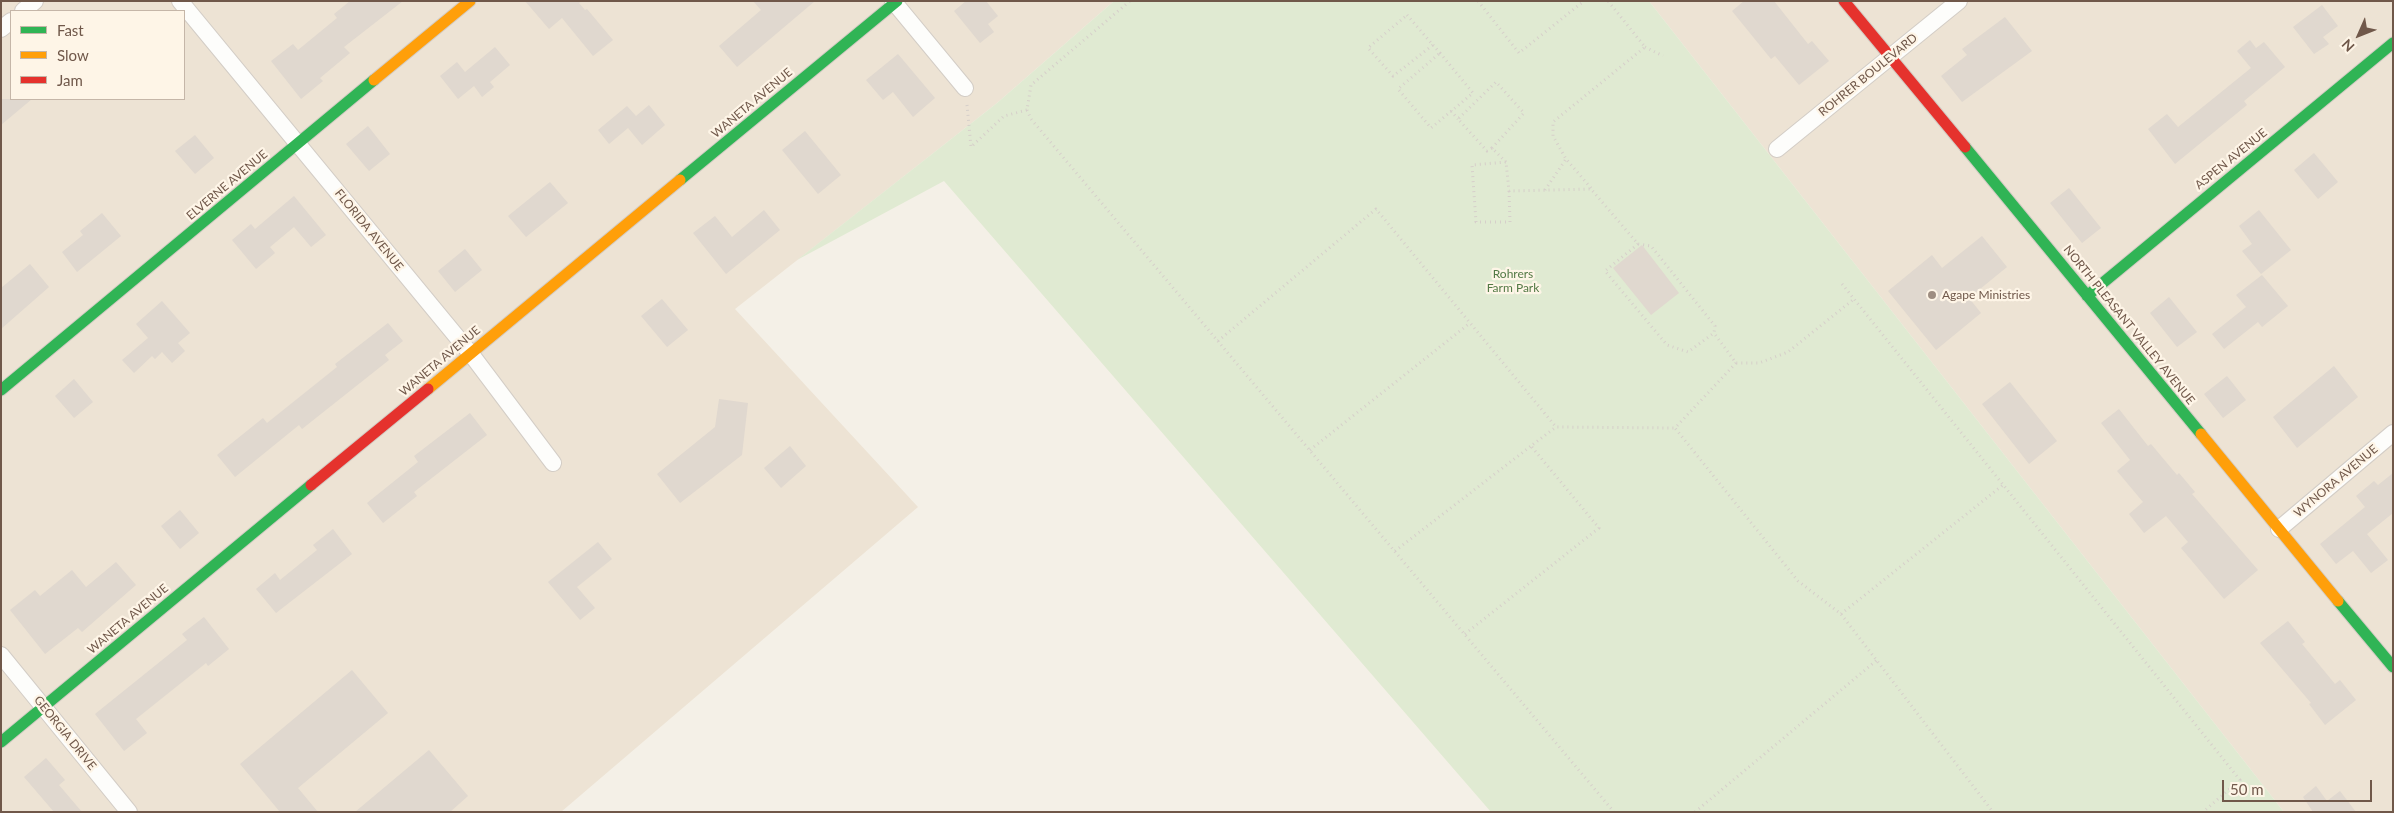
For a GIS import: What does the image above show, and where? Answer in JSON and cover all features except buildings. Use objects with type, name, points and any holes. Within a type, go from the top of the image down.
[{"type":"street","points":[[24,10],[35,1]]},
{"type":"street","name":"FLORIDA AVENUE","points":[[180,1],[471,354],[553,463]]},
{"type":"street","name":"ELVERNE AVENUE","points":[[1,390],[470,1]]},
{"type":"street","name":"NORTH PLEASANT VALLEY AVENUE","points":[[1844,1],[2393,667]]},
{"type":"street","name":"ROHRER BOULEVARD","points":[[1777,149],[1959,1]]},
{"type":"street","points":[[895,2],[965,88]]},
{"type":"street","name":"WANETA AVENUE","points":[[1,742],[895,2]]},
{"type":"street","name":"ASPEN AVENUE","points":[[2087,296],[2393,43]]},
{"type":"street","name":"WYNORA AVENUE","points":[[2279,529],[2393,433]]},
{"type":"street","name":"GEORGIA DRIVE","points":[[1,655],[129,812]]},
{"type":"path","points":[[1130,1],[1031,85],[1027,110],[1031,118],[1614,812]]},
{"type":"path","points":[[1478,1],[1519,53],[1584,1]]},
{"type":"path","points":[[1603,1],[1608,2],[1645,47],[1663,56]]},
{"type":"path","points":[[1432,45],[1393,76],[1368,48],[1407,15],[1440,53],[1473,93],[1431,128],[1398,90],[1440,53]]},
{"type":"path","points":[[1645,47],[1553,122],[1553,136],[1566,159],[1638,244],[1651,246],[1715,326],[1714,333],[1736,363]]},
{"type":"path","points":[[1451,111],[1458,119],[1487,151],[1524,113],[1496,82],[1458,119]]},
{"type":"path","points":[[965,88],[971,147],[1004,116],[1027,110]]},
{"type":"path","points":[[1492,148],[1506,162],[1510,222],[1476,222],[1472,164],[1506,162]]},
{"type":"path","points":[[1545,191],[1566,159]]},
{"type":"path","points":[[1509,191],[1591,189]]},
{"type":"path","points":[[1218,341],[1376,209],[1556,427]]},
{"type":"path","points":[[1638,244],[1604,270],[1667,345],[1688,352],[1714,333]]},
{"type":"path","points":[[1842,284],[2240,780],[2203,812]]},
{"type":"path","points":[[1395,551],[1556,427],[1675,428],[1736,363],[1759,363],[1788,352],[1854,299]]},
{"type":"path","points":[[1310,450],[1470,323]]},
{"type":"path","points":[[1675,428],[1798,581],[1841,614],[1993,812]]},
{"type":"path","points":[[1465,634],[1599,528],[1531,446]]},
{"type":"path","points":[[1841,614],[2003,485]]},
{"type":"path","points":[[1695,812],[1877,660]]},
{"type":"shaded area","points":[[1,1],[1114,1],[997,103],[735,309],[918,507],[561,812],[1,812]]},
{"type":"shaded area","points":[[1649,1],[2393,1],[2393,812],[2284,812]]},
{"type":"green space","name":"Rohrers Farm Park","points":[[1114,1],[1649,1],[2284,812],[1491,812],[944,181],[797,260],[997,103]]},
{"type":"traffic: fast","points":[[680,180],[897,1]]},
{"type":"traffic: fast","points":[[2087,296],[2393,43]]},
{"type":"traffic: fast","points":[[1,390],[374,80]]},
{"type":"traffic: fast","points":[[1965,147],[2201,434]]},
{"type":"traffic: fast","points":[[1,742],[311,485]]},
{"type":"traffic: fast","points":[[2338,601],[2393,667]]},
{"type":"traffic: slow","points":[[374,80],[470,1]]},
{"type":"traffic: slow","points":[[428,389],[680,180]]},
{"type":"traffic: slow","points":[[2201,434],[2338,601]]},
{"type":"traffic: jam","points":[[1844,1],[1965,147]]},
{"type":"traffic: jam","points":[[311,485],[428,389]]},
{"type":"place","name":"Agape Ministries","points":[[1932,295]]}]
